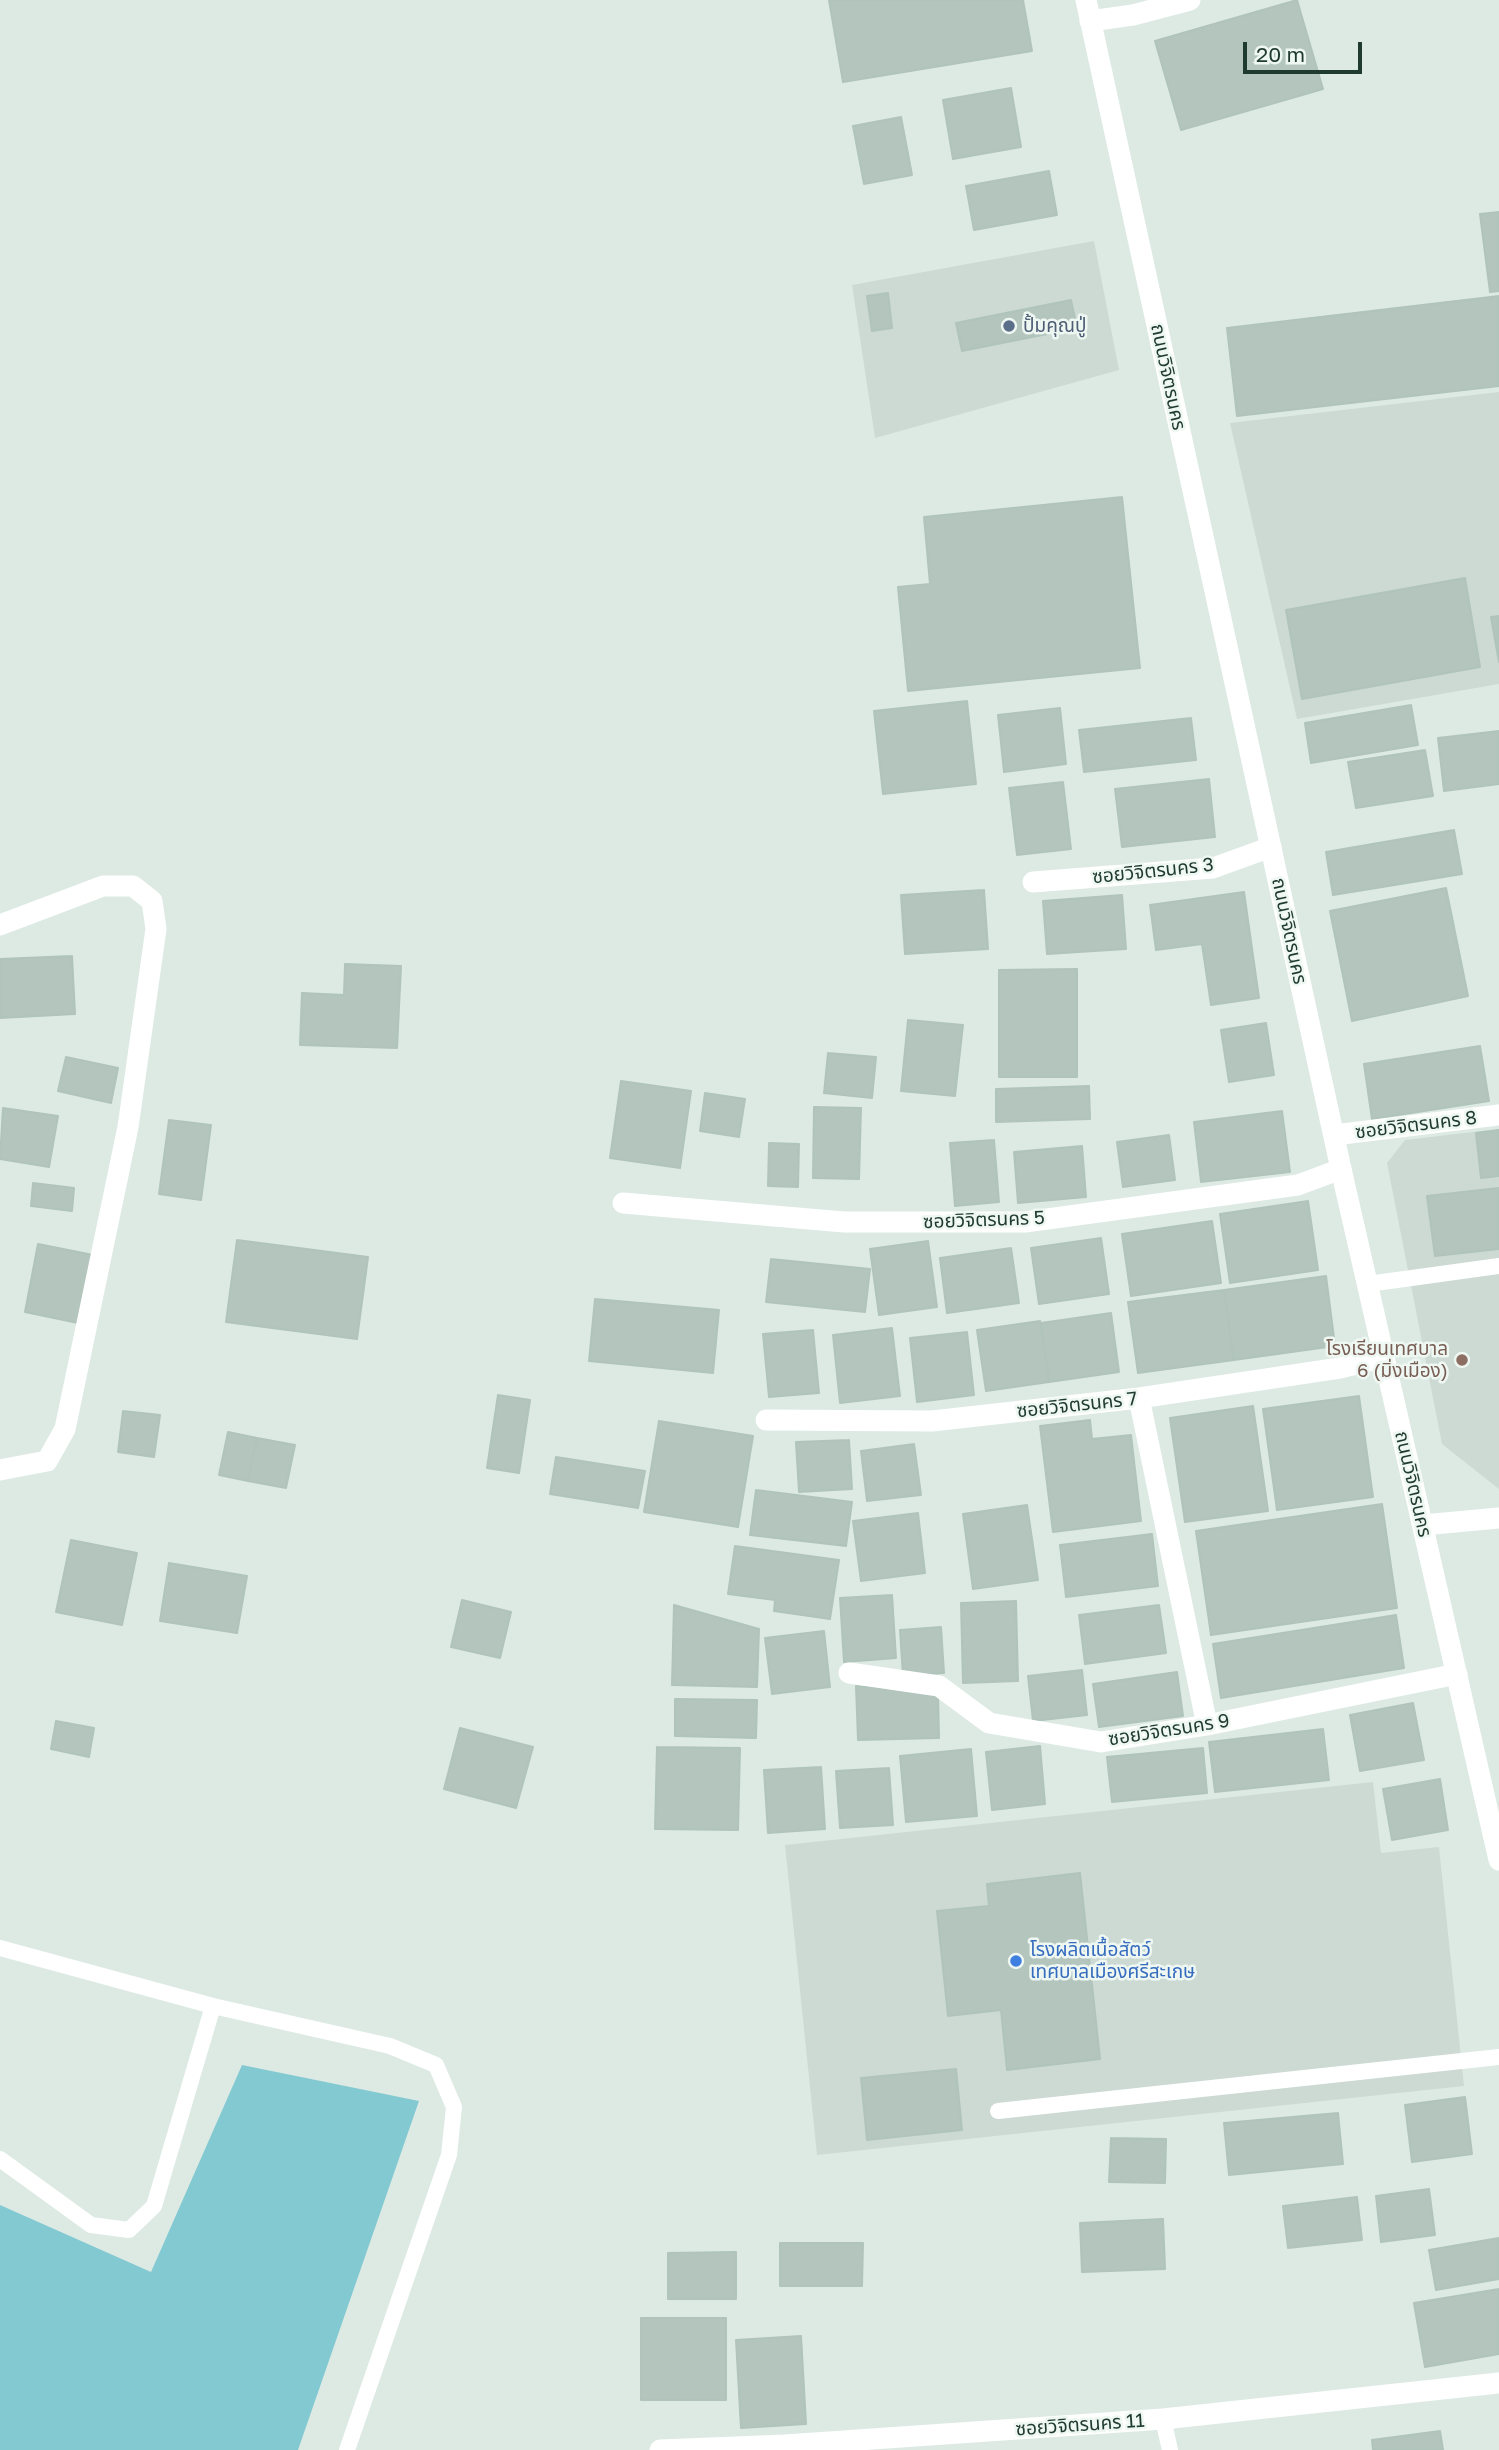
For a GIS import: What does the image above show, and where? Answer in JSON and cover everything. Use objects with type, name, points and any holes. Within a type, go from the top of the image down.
[{"type":"street","points":[[1088,10],[1133,15],[1190,0]]},
{"type":"street","name":"ถนนวิจิตรนคร","points":[[1088,10],[1341,1169],[1499,1860]]},
{"type":"street","name":"ซอยวิจิตรนคร 3","points":[[1033,882],[1213,867],[1271,847]]},
{"type":"street","points":[[0,925],[103,886],[133,886],[152,901],[156,929],[128,1127],[65,1429],[47,1461],[0,1470]]},
{"type":"street","name":"ซอยวิจิตรนคร 8","points":[[1334,1135],[1499,1115]]},
{"type":"street","name":"ซอยวิจิตรนคร 5","points":[[623,1203],[844,1222],[1025,1222],[1298,1185],[1341,1169]]},
{"type":"street","name":"ซอยวิจิตรนคร 7","points":[[766,1420],[932,1421],[1139,1398],[1340,1368],[1384,1357]]},
{"type":"street","points":[[1139,1398],[1207,1725]]},
{"type":"street","points":[[1423,1525],[1499,1518]]},
{"type":"street","name":"ซอยวิจิตรนคร 9","points":[[849,1673],[939,1686],[989,1723],[1101,1742],[1207,1725],[1457,1674]]},
{"type":"street","name":"ซอยวิจิตรนคร 11","points":[[660,2450],[785,2448],[1163,2419],[1499,2383]]},
{"type":"lane","points":[[1368,1284],[1499,1266]]},
{"type":"lane","points":[[0,1948],[213,2006],[390,2046],[436,2065],[454,2107],[450,2155],[347,2450]]},
{"type":"lane","points":[[0,2159],[91,2225],[129,2230],[154,2206],[213,2006]]},
{"type":"lane","points":[[998,2111],[1499,2057]]},
{"type":"lane","points":[[1163,2419],[1170,2450]]},
{"type":"shaded area","points":[[1094,241],[1119,370],[875,438],[852,285]]},
{"type":"shaded area","points":[[1499,392],[1499,684],[1297,719],[1230,423]]},
{"type":"shaded area","name":"โรงเรียนเทศบาล 6 (มิ่งเมือง)","points":[[1499,1129],[1499,1489],[1442,1444],[1387,1163],[1405,1140]]},
{"type":"shaded area","points":[[1373,1782],[1381,1853],[1439,1847],[1464,2086],[817,2155],[785,1845]]},
{"type":"water","points":[[242,2065],[419,2101],[298,2450],[0,2450],[0,2205],[151,2272]]},
{"type":"building","points":[[829,0],[1023,0],[1032,51],[843,82]]},
{"type":"building","points":[[1297,0],[1323,89],[1181,130],[1155,41]]},
{"type":"building","points":[[1011,88],[1021,147],[953,159],[943,100]]},
{"type":"building","points":[[901,117],[912,175],[864,184],[853,126]]},
{"type":"building","points":[[1049,171],[1057,215],[974,230],[966,186]]},
{"type":"building","points":[[1499,212],[1499,291],[1490,292],[1480,214]]},
{"type":"building","points":[[888,293],[892,328],[872,331],[867,296]]},
{"type":"building","points":[[1499,296],[1499,386],[1237,416],[1227,328]]},
{"type":"building","points":[[1071,300],[1077,328],[962,351],[956,323]]},
{"type":"building","points":[[1122,497],[1140,668],[908,691],[898,587],[930,584],[924,517]]},
{"type":"building","points":[[1465,578],[1480,667],[1302,699],[1286,610]]},
{"type":"building","points":[[1499,616],[1499,662],[1491,617]]},
{"type":"building","points":[[967,701],[976,784],[883,794],[874,711]]},
{"type":"building","points":[[1411,705],[1418,745],[1311,763],[1305,723]]},
{"type":"building","points":[[1060,708],[1066,764],[1004,772],[998,715]]},
{"type":"building","points":[[1191,718],[1196,760],[1084,772],[1079,730]]},
{"type":"building","points":[[1499,731],[1499,784],[1444,791],[1438,738]]},
{"type":"building","points":[[1425,750],[1433,796],[1356,808],[1348,762]]},
{"type":"building","points":[[1209,779],[1215,837],[1122,847],[1115,789]]},
{"type":"building","points":[[1063,782],[1071,849],[1017,855],[1009,788]]},
{"type":"building","points":[[1454,830],[1462,874],[1333,895],[1326,852]]},
{"type":"building","points":[[1446,888],[1468,996],[1352,1021],[1330,911]]},
{"type":"building","points":[[984,890],[988,949],[905,954],[901,895]]},
{"type":"building","points":[[1244,892],[1259,998],[1211,1005],[1202,944],[1156,950],[1150,905]]},
{"type":"building","points":[[1122,895],[1126,949],[1047,954],[1043,901]]},
{"type":"building","points":[[72,956],[75,1014],[0,1018],[0,959]]},
{"type":"building","points":[[345,964],[401,966],[397,1048],[300,1045],[302,993],[344,995]]},
{"type":"building","points":[[1077,969],[1077,1077],[999,1077],[999,970]]},
{"type":"building","points":[[908,1020],[963,1025],[955,1096],[901,1091]]},
{"type":"building","points":[[1266,1023],[1274,1075],[1229,1082],[1221,1030]]},
{"type":"building","points":[[1480,1046],[1489,1101],[1372,1119],[1364,1064]]},
{"type":"building","points":[[828,1053],[876,1057],[872,1098],[824,1093]]},
{"type":"building","points":[[66,1057],[118,1068],[111,1103],[58,1091]]},
{"type":"building","points":[[621,1081],[691,1091],[680,1168],[610,1158]]},
{"type":"building","points":[[1089,1086],[1090,1119],[996,1122],[996,1089]]},
{"type":"building","points":[[705,1093],[745,1099],[739,1137],[700,1131]]},
{"type":"building","points":[[814,1107],[861,1108],[859,1179],[813,1178]]},
{"type":"building","points":[[3,1108],[58,1116],[49,1167],[0,1159]]},
{"type":"building","points":[[1282,1111],[1290,1172],[1201,1182],[1194,1122]]},
{"type":"building","points":[[169,1120],[211,1125],[201,1200],[159,1194]]},
{"type":"building","points":[[1499,1130],[1499,1176],[1481,1178],[1476,1133]]},
{"type":"building","points":[[1169,1135],[1175,1180],[1123,1187],[1117,1142]]},
{"type":"building","points":[[994,1140],[999,1202],[955,1206],[950,1143]]},
{"type":"building","points":[[769,1143],[799,1144],[798,1187],[768,1186]]},
{"type":"building","points":[[1082,1146],[1086,1197],[1018,1203],[1014,1152]]},
{"type":"building","points":[[33,1183],[74,1188],[72,1211],[31,1206]]},
{"type":"building","points":[[1499,1188],[1499,1249],[1435,1256],[1427,1196]]},
{"type":"building","points":[[1308,1201],[1318,1270],[1230,1283],[1220,1214]]},
{"type":"building","points":[[1212,1221],[1221,1283],[1131,1296],[1122,1234]]},
{"type":"building","points":[[1101,1238],[1109,1294],[1039,1304],[1031,1248]]},
{"type":"building","points":[[237,1240],[368,1257],[357,1339],[226,1322]]},
{"type":"building","points":[[928,1241],[937,1307],[879,1315],[870,1249]]},
{"type":"building","points":[[38,1244],[93,1255],[78,1323],[25,1312]]},
{"type":"building","points":[[1011,1248],[1019,1303],[947,1313],[940,1258]]},
{"type":"building","points":[[771,1259],[870,1269],[865,1312],[766,1302]]},
{"type":"building","points":[[1326,1276],[1335,1346],[1234,1360],[1224,1290]]},
{"type":"building","points":[[1224,1290],[1234,1360],[1138,1373],[1128,1302]]},
{"type":"building","points":[[595,1299],[719,1310],[713,1373],[589,1361]]},
{"type":"building","points":[[1111,1313],[1119,1372],[1049,1382],[1041,1323]]},
{"type":"building","points":[[1040,1321],[1049,1382],[986,1391],[977,1330]]},
{"type":"building","points":[[892,1328],[900,1396],[840,1403],[833,1335]]},
{"type":"building","points":[[813,1330],[819,1393],[769,1397],[763,1334]]},
{"type":"building","points":[[967,1332],[974,1395],[917,1402],[910,1338]]},
{"type":"building","points":[[498,1395],[530,1400],[519,1473],[487,1468]]},
{"type":"building","points":[[1359,1396],[1373,1497],[1277,1510],[1263,1409]]},
{"type":"building","points":[[1253,1406],[1268,1511],[1185,1522],[1170,1418]]},
{"type":"building","points":[[123,1411],[160,1415],[154,1457],[118,1452]]},
{"type":"building","points":[[1090,1420],[1092,1439],[1131,1435],[1141,1521],[1053,1532],[1040,1426]]},
{"type":"building","points":[[659,1421],[753,1436],[738,1527],[644,1512]]},
{"type":"building","points":[[228,1432],[257,1438],[248,1481],[219,1475]]},
{"type":"building","points":[[257,1438],[295,1445],[286,1488],[248,1481]]},
{"type":"building","points":[[849,1440],[852,1489],[799,1492],[796,1442]]},
{"type":"building","points":[[914,1444],[921,1495],[867,1501],[861,1451]]},
{"type":"building","points":[[556,1457],[645,1471],[638,1508],[550,1494]]},
{"type":"building","points":[[756,1490],[852,1502],[846,1546],[750,1535]]},
{"type":"building","points":[[1382,1504],[1397,1608],[1211,1635],[1196,1531]]},
{"type":"building","points":[[1027,1505],[1038,1580],[973,1589],[963,1514]]},
{"type":"building","points":[[918,1513],[925,1573],[861,1581],[853,1521]]},
{"type":"building","points":[[1152,1534],[1158,1586],[1066,1597],[1060,1545]]},
{"type":"building","points":[[71,1540],[137,1553],[122,1625],[56,1612]]},
{"type":"building","points":[[735,1546],[839,1560],[830,1619],[774,1611],[775,1600],[728,1594]]},
{"type":"building","points":[[169,1563],[247,1576],[237,1633],[160,1621]]},
{"type":"building","points":[[892,1595],[896,1658],[844,1662],[840,1598]]},
{"type":"building","points":[[462,1600],[511,1612],[500,1658],[451,1647]]},
{"type":"building","points":[[1016,1601],[1018,1681],[963,1683],[961,1603]]},
{"type":"building","points":[[674,1605],[759,1629],[757,1687],[672,1685]]},
{"type":"building","points":[[1159,1605],[1166,1653],[1085,1664],[1079,1615]]},
{"type":"building","points":[[1396,1615],[1404,1668],[1221,1698],[1213,1644]]},
{"type":"building","points":[[941,1627],[944,1673],[903,1676],[900,1630]]},
{"type":"building","points":[[824,1631],[830,1687],[772,1694],[765,1638]]},
{"type":"building","points":[[1082,1670],[1087,1715],[1033,1721],[1028,1676]]},
{"type":"building","points":[[1177,1672],[1183,1716],[1099,1727],[1093,1684]]},
{"type":"building","points":[[856,1686],[938,1693],[939,1738],[858,1740]]},
{"type":"building","points":[[675,1699],[757,1700],[756,1738],[675,1736]]},
{"type":"building","points":[[1413,1703],[1424,1760],[1360,1771],[1350,1715]]},
{"type":"building","points":[[56,1721],[94,1728],[89,1757],[51,1749]]},
{"type":"building","points":[[460,1728],[533,1747],[516,1808],[444,1789]]},
{"type":"building","points":[[1323,1729],[1329,1780],[1215,1792],[1209,1742]]},
{"type":"building","points":[[1040,1746],[1045,1804],[992,1810],[986,1752]]},
{"type":"building","points":[[657,1747],[740,1748],[738,1830],[655,1829]]},
{"type":"building","points":[[1203,1748],[1207,1793],[1112,1802],[1107,1757]]},
{"type":"building","points":[[971,1749],[977,1816],[906,1822],[900,1756]]},
{"type":"building","points":[[821,1767],[825,1829],[768,1833],[764,1770]]},
{"type":"building","points":[[889,1768],[893,1825],[840,1828],[836,1771]]},
{"type":"building","points":[[1440,1779],[1448,1830],[1392,1840],[1383,1789]]},
{"type":"building","name":"โรงผลิตเนื้อสัตว์ เทศบาลเมืองศรีสะเกษ","points":[[1080,1873],[1100,2059],[1007,2070],[1001,2010],[948,2016],[937,1911],[989,1906],[987,1884]]},
{"type":"building","points":[[956,2069],[962,2130],[867,2140],[861,2078]]},
{"type":"building","points":[[1465,2097],[1472,2154],[1412,2162],[1405,2105]]},
{"type":"building","points":[[1338,2113],[1343,2164],[1229,2175],[1224,2123]]},
{"type":"building","points":[[1111,2138],[1166,2139],[1165,2183],[1109,2182]]},
{"type":"building","points":[[1429,2189],[1435,2235],[1381,2242],[1376,2196]]},
{"type":"building","points":[[1357,2197],[1362,2240],[1288,2248],[1283,2206]]},
{"type":"building","points":[[1163,2219],[1165,2269],[1082,2272],[1080,2223]]},
{"type":"building","points":[[1499,2238],[1499,2279],[1436,2290],[1429,2250]]},
{"type":"building","points":[[780,2243],[863,2243],[862,2286],[780,2286]]},
{"type":"building","points":[[736,2252],[736,2299],[668,2299],[668,2253]]},
{"type":"building","points":[[1499,2289],[1499,2354],[1425,2367],[1414,2303]]},
{"type":"building","points":[[641,2318],[726,2318],[726,2400],[641,2400]]},
{"type":"building","points":[[801,2336],[806,2424],[741,2428],[736,2340]]},
{"type":"building","points":[[1440,2431],[1443,2450],[1373,2450],[1372,2440]]},
{"type":"place","name":"ปั้มคุณปู่","points":[[1009,326]]},
{"type":"place","name":"โรงเรียนเทศบาล 6 (มิ่งเมือง)","points":[[1462,1360]]},
{"type":"place","name":"โรงผลิตเนื้อสัตว์ เทศบาลเมืองศรีสะเกษ","points":[[1016,1961]]}]
